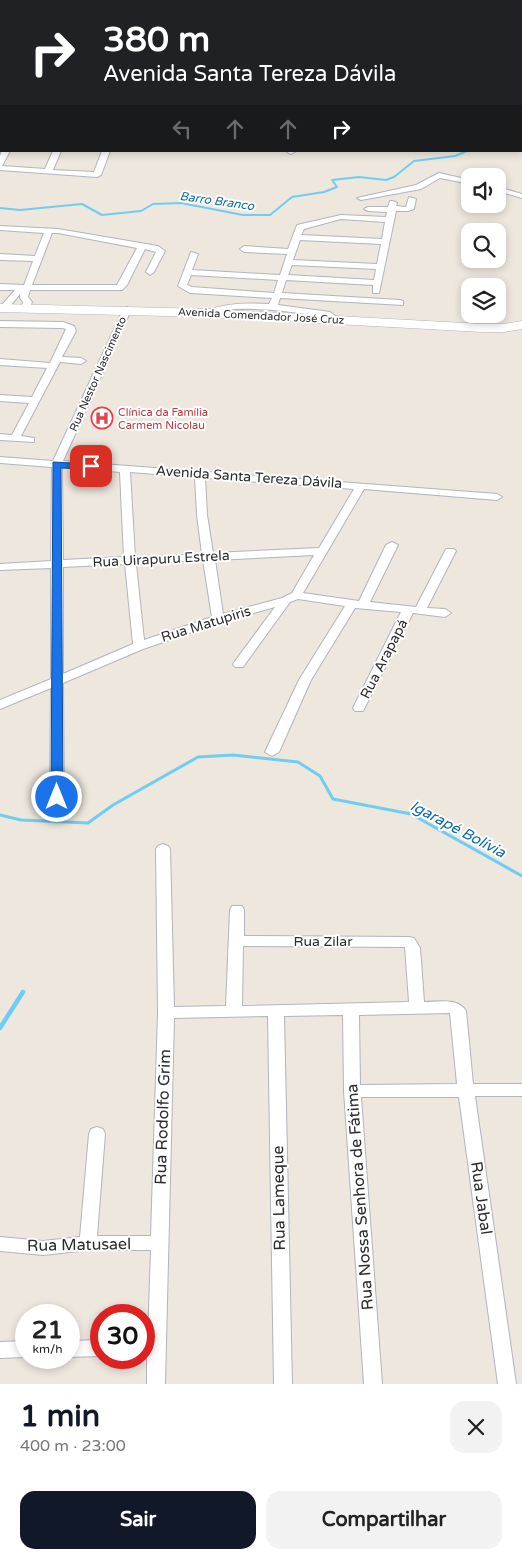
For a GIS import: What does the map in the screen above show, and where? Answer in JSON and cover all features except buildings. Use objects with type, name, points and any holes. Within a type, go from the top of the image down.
[{"type":"street","points":[[6,152],[0,166],[48,172],[97,175],[106,152]]},
{"type":"street","points":[[48,172],[57,152]]},
{"type":"street","points":[[361,198],[418,187],[439,175],[461,180]]},
{"type":"street","points":[[506,191],[522,196]]},
{"type":"street","points":[[368,209],[408,208],[411,207],[412,199]]},
{"type":"street","points":[[374,301],[392,207]]},
{"type":"street","points":[[273,307],[300,227],[341,217],[390,220]]},
{"type":"street","points":[[0,228],[49,230],[160,250],[150,272]]},
{"type":"street","points":[[26,308],[28,302],[24,297],[49,230]]},
{"type":"street","points":[[297,237],[385,242]]},
{"type":"street","points":[[0,287],[119,288],[123,285],[142,246]]},
{"type":"street","points":[[244,249],[292,252]]},
{"type":"street","points":[[194,254],[182,286],[190,290],[400,303]]},
{"type":"street","points":[[0,257],[38,258]]},
{"type":"street","points":[[288,262],[380,267]]},
{"type":"street","points":[[187,272],[377,283]]},
{"type":"street","points":[[1,310],[16,293],[27,288]]},
{"type":"street","points":[[208,313],[215,308],[273,307],[330,315],[334,319]]},
{"type":"street","name":"Avenida Comendador José Cruz","points":[[1,310],[26,308],[469,336],[500,337],[522,334]]},
{"type":"street","name":"Avenida Comendador José Cruz","points":[[1,310],[125,314],[208,313],[482,328],[504,328],[522,324]]},
{"type":"street","name":"Rua Nestor Nascimento","points":[[56,464],[125,314]]},
{"type":"street","points":[[0,324],[68,326],[71,331],[15,438]]},
{"type":"street","points":[[0,362],[81,360]]},
{"type":"street","points":[[0,398],[35,400]]},
{"type":"street","points":[[0,437],[30,440]]},
{"type":"street","name":"Avenida Santa Tereza Dávila","points":[[0,460],[497,497]]},
{"type":"street","points":[[56,464],[57,797]]},
{"type":"street","points":[[125,469],[130,561],[139,646]]},
{"type":"street","points":[[200,474],[202,515],[218,619]]},
{"type":"street","points":[[239,664],[291,598],[361,486]]},
{"type":"street","points":[[272,752],[305,680],[358,605],[392,545]]},
{"type":"street","name":"Rua Uirapuru Estrela","points":[[0,567],[56,566],[322,551]]},
{"type":"street","name":"Rua Arapapá","points":[[359,708],[414,610],[450,552]]},
{"type":"street","points":[[291,598],[445,613]]},
{"type":"street","name":"Rua Matupiris","points":[[0,705],[139,646],[218,619],[291,598]]},
{"type":"street","name":"Rua Rodolfo Grim","points":[[154,1304],[159,1243],[166,1013],[163,849]]},
{"type":"street","points":[[234,1010],[237,910]]},
{"type":"street","name":"Rua Zilar","points":[[237,941],[409,942],[413,948],[417,1008]]},
{"type":"street","name":"Rua Jabal","points":[[417,1008],[452,1007],[458,1011],[466,1090],[507,1384]]},
{"type":"street","points":[[166,1013],[234,1010],[276,1012],[417,1008]]},
{"type":"street","name":"Rua Nossa Senhora de Fátima","points":[[351,1009],[352,1091],[373,1384]]},
{"type":"street","name":"Rua Lameque","points":[[276,1012],[283,1384]]},
{"type":"street","points":[[352,1091],[522,1090]]},
{"type":"street","points":[[88,1243],[97,1134]]},
{"type":"street","name":"Rua Matusael","points":[[0,1244],[43,1248],[88,1243],[159,1243]]},
{"type":"street","points":[[0,1350],[15,1350]]},
{"type":"street","name":"Rua Rodolfo Grim","points":[[154,1369],[156,1384]]},
{"type":"waterway","name":"Barro Branco","points":[[0,208],[20,210],[82,204],[102,215],[141,211],[153,204],[181,203],[243,215],[270,215],[292,197],[324,192],[337,187],[332,180],[359,177],[386,180],[394,177],[414,161],[455,156],[465,152]]},
{"type":"waterway","name":"Igarapé Bolívia","points":[[0,815],[21,820],[88,823],[113,805],[198,757],[233,755],[298,762],[320,776],[333,799],[411,814],[522,876]]},
{"type":"waterway","points":[[0,1028],[23,992]]},
{"type":"place","name":"Clínica da Família Carmem Nicolau","points":[[102,418]]},
{"type":"route","points":[[57,797],[56,464],[91,466]]}]
